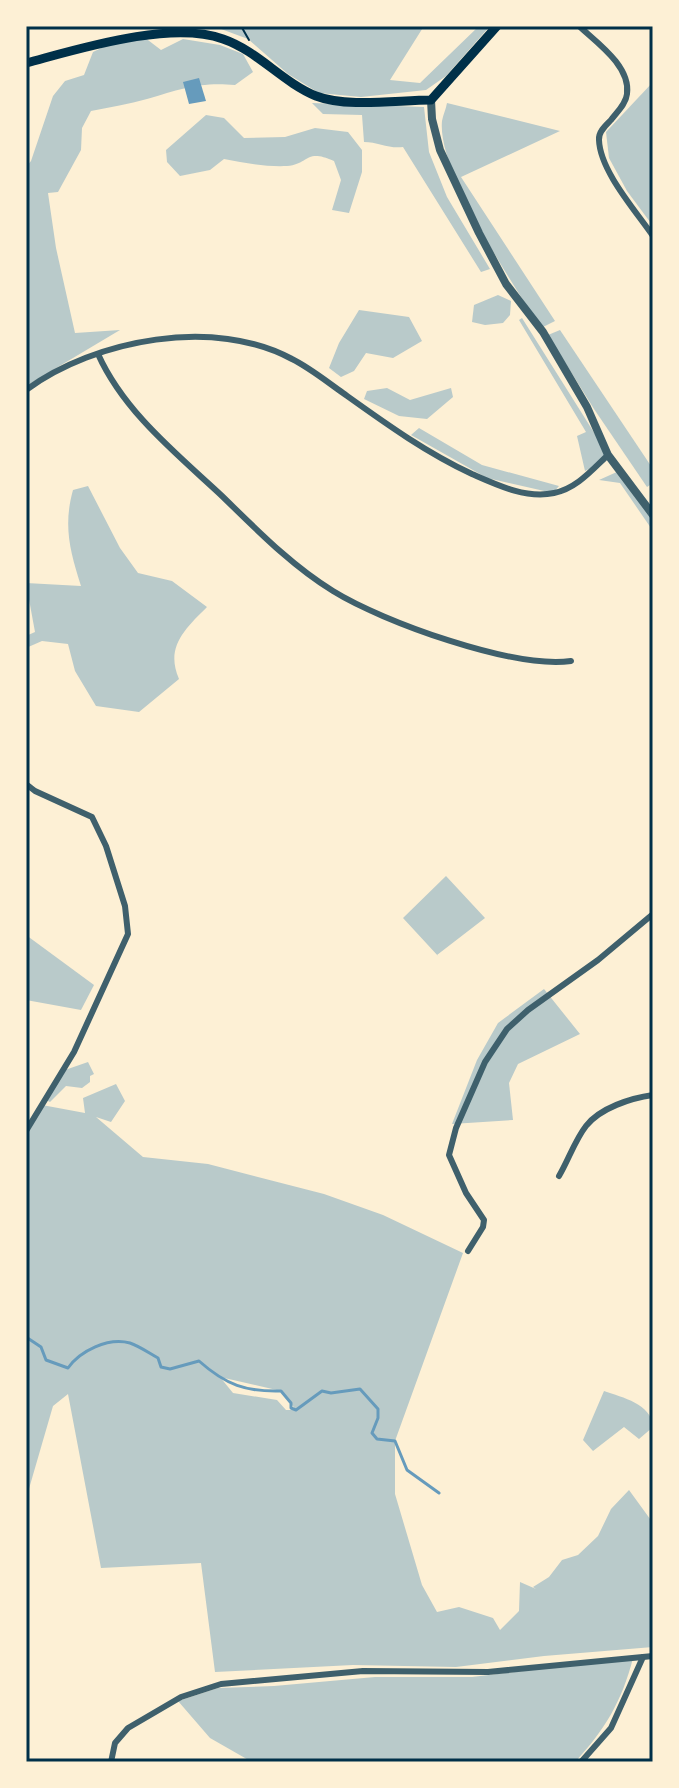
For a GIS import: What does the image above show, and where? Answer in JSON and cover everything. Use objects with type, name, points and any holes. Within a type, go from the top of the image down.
[{"type":"main road","points":[[26,63],[107,42],[184,32],[222,38],[316,96],[345,100],[431,100],[497,26]]},
{"type":"street","points":[[579,26],[617,64],[627,82],[625,102],[600,133],[599,141],[606,164],[623,194],[653,236]]},
{"type":"street","points":[[431,100],[435,135],[466,209],[506,284],[543,332],[580,394],[608,455],[653,515]]},
{"type":"street","points":[[26,390],[98,354],[138,341],[239,339],[262,344],[306,366],[411,441],[453,465],[496,484],[535,496],[557,493],[577,484],[608,455]]},
{"type":"street","points":[[98,354],[119,392],[167,445],[283,554],[336,593],[387,618],[501,655],[543,663],[571,661]]},
{"type":"street","points":[[26,784],[92,817],[99,827],[125,906],[128,934],[74,1052],[26,1131]]},
{"type":"street","points":[[468,1251],[484,1220],[466,1193],[449,1155],[460,1117],[485,1062],[507,1029],[528,1010],[598,960],[653,914]]},
{"type":"street","points":[[559,1176],[591,1120],[617,1106],[653,1095]]},
{"type":"street","points":[[111,1762],[115,1743],[128,1728],[181,1697],[221,1684],[363,1671],[488,1672],[653,1656]]},
{"type":"street","points":[[581,1762],[611,1728],[643,1657]]},
{"type":"shaded area","points":[[213,26],[424,26],[390,80],[420,83],[479,26],[490,26],[446,76],[426,90],[361,97],[319,93],[288,74],[248,39]]},
{"type":"shaded area","points":[[144,37],[161,50],[183,39],[220,45],[243,54],[253,72],[235,85],[190,87],[91,111],[82,128],[81,150],[58,192],[48,193],[56,248],[75,333],[120,330],[26,386],[26,167],[31,161],[53,96],[65,81],[84,75],[93,52],[116,41]]},
{"type":"shaded area","points":[[653,82],[653,226],[627,191],[609,158],[606,132]]},
{"type":"shaded area","points":[[312,103],[424,107],[429,152],[447,197],[490,269],[481,272],[403,147],[364,142],[362,115],[323,114]]},
{"type":"shaded area","points":[[447,103],[560,131],[461,177],[555,321],[541,328],[479,227],[451,168],[442,121]]},
{"type":"shaded area","points":[[206,115],[224,118],[244,138],[285,137],[315,128],[348,132],[362,150],[362,172],[349,213],[332,210],[341,180],[334,161],[325,157],[312,156],[287,166],[224,159],[210,170],[180,176],[167,162],[166,150]]},
{"type":"shaded area","points":[[498,295],[511,301],[510,315],[503,323],[485,325],[472,322],[474,305]]},
{"type":"shaded area","points":[[359,310],[409,317],[422,341],[393,358],[366,353],[354,371],[341,377],[329,368],[339,343]]},
{"type":"shaded area","points":[[522,318],[610,458],[585,471],[577,436],[586,432],[519,320]]},
{"type":"shaded area","points":[[560,330],[653,469],[653,483],[647,487],[548,335]]},
{"type":"shaded area","points":[[387,388],[410,400],[451,388],[453,397],[427,419],[399,416],[364,399],[367,391]]},
{"type":"shaded area","points":[[419,428],[482,465],[559,486],[553,493],[487,478],[411,435]]},
{"type":"shaded area","points":[[619,471],[653,521],[653,531],[620,483],[599,480]]},
{"type":"shaded area","points":[[88,486],[120,548],[138,573],[172,581],[207,607],[185,631],[176,648],[175,668],[179,679],[139,712],[96,706],[75,671],[68,644],[42,641],[26,648],[26,636],[35,632],[26,583],[81,586],[71,550],[68,515],[73,490]]},
{"type":"shaded area","points":[[446,876],[485,918],[437,955],[403,918]]},
{"type":"shaded area","points":[[26,935],[94,985],[81,1010],[26,1000]]},
{"type":"shaded area","points":[[544,989],[580,1034],[518,1064],[509,1083],[513,1120],[452,1124],[477,1060],[498,1023]]},
{"type":"shaded area","points":[[88,1062],[94,1074],[90,1076],[90,1082],[82,1088],[66,1086],[50,1102],[46,1100],[65,1070]]},
{"type":"shaded area","points":[[116,1084],[125,1101],[111,1122],[96,1117],[143,1157],[208,1164],[324,1194],[383,1215],[463,1253],[395,1441],[395,1494],[422,1585],[437,1612],[459,1607],[493,1618],[500,1630],[519,1611],[520,1582],[536,1589],[533,1587],[549,1577],[562,1560],[578,1555],[598,1536],[611,1509],[629,1490],[653,1523],[653,1647],[456,1667],[353,1665],[215,1672],[201,1563],[101,1568],[68,1394],[53,1406],[26,1499],[26,1128],[42,1105],[85,1113],[83,1098]],"holes":[[[220,1377],[281,1391],[296,1410],[286,1410],[277,1400],[233,1393]]]},
{"type":"shaded area","points":[[604,1391],[642,1407],[653,1427],[639,1439],[624,1427],[593,1451],[583,1440]]},
{"type":"shaded area","points":[[633,1658],[624,1688],[611,1714],[575,1762],[252,1762],[210,1738],[178,1701],[218,1688],[375,1677],[472,1677]]},
{"type":"water","points":[[199,78],[206,101],[189,104],[183,82]]},
{"type":"waterway","points":[[26,1337],[41,1347],[46,1360],[68,1368],[87,1351],[113,1342],[137,1346],[158,1358],[161,1367],[170,1369],[199,1361],[218,1376],[237,1385],[281,1391],[291,1403],[291,1408],[296,1410],[322,1391],[331,1393],[360,1389],[378,1409],[372,1433],[377,1439],[395,1441],[407,1470],[439,1493]]}]
